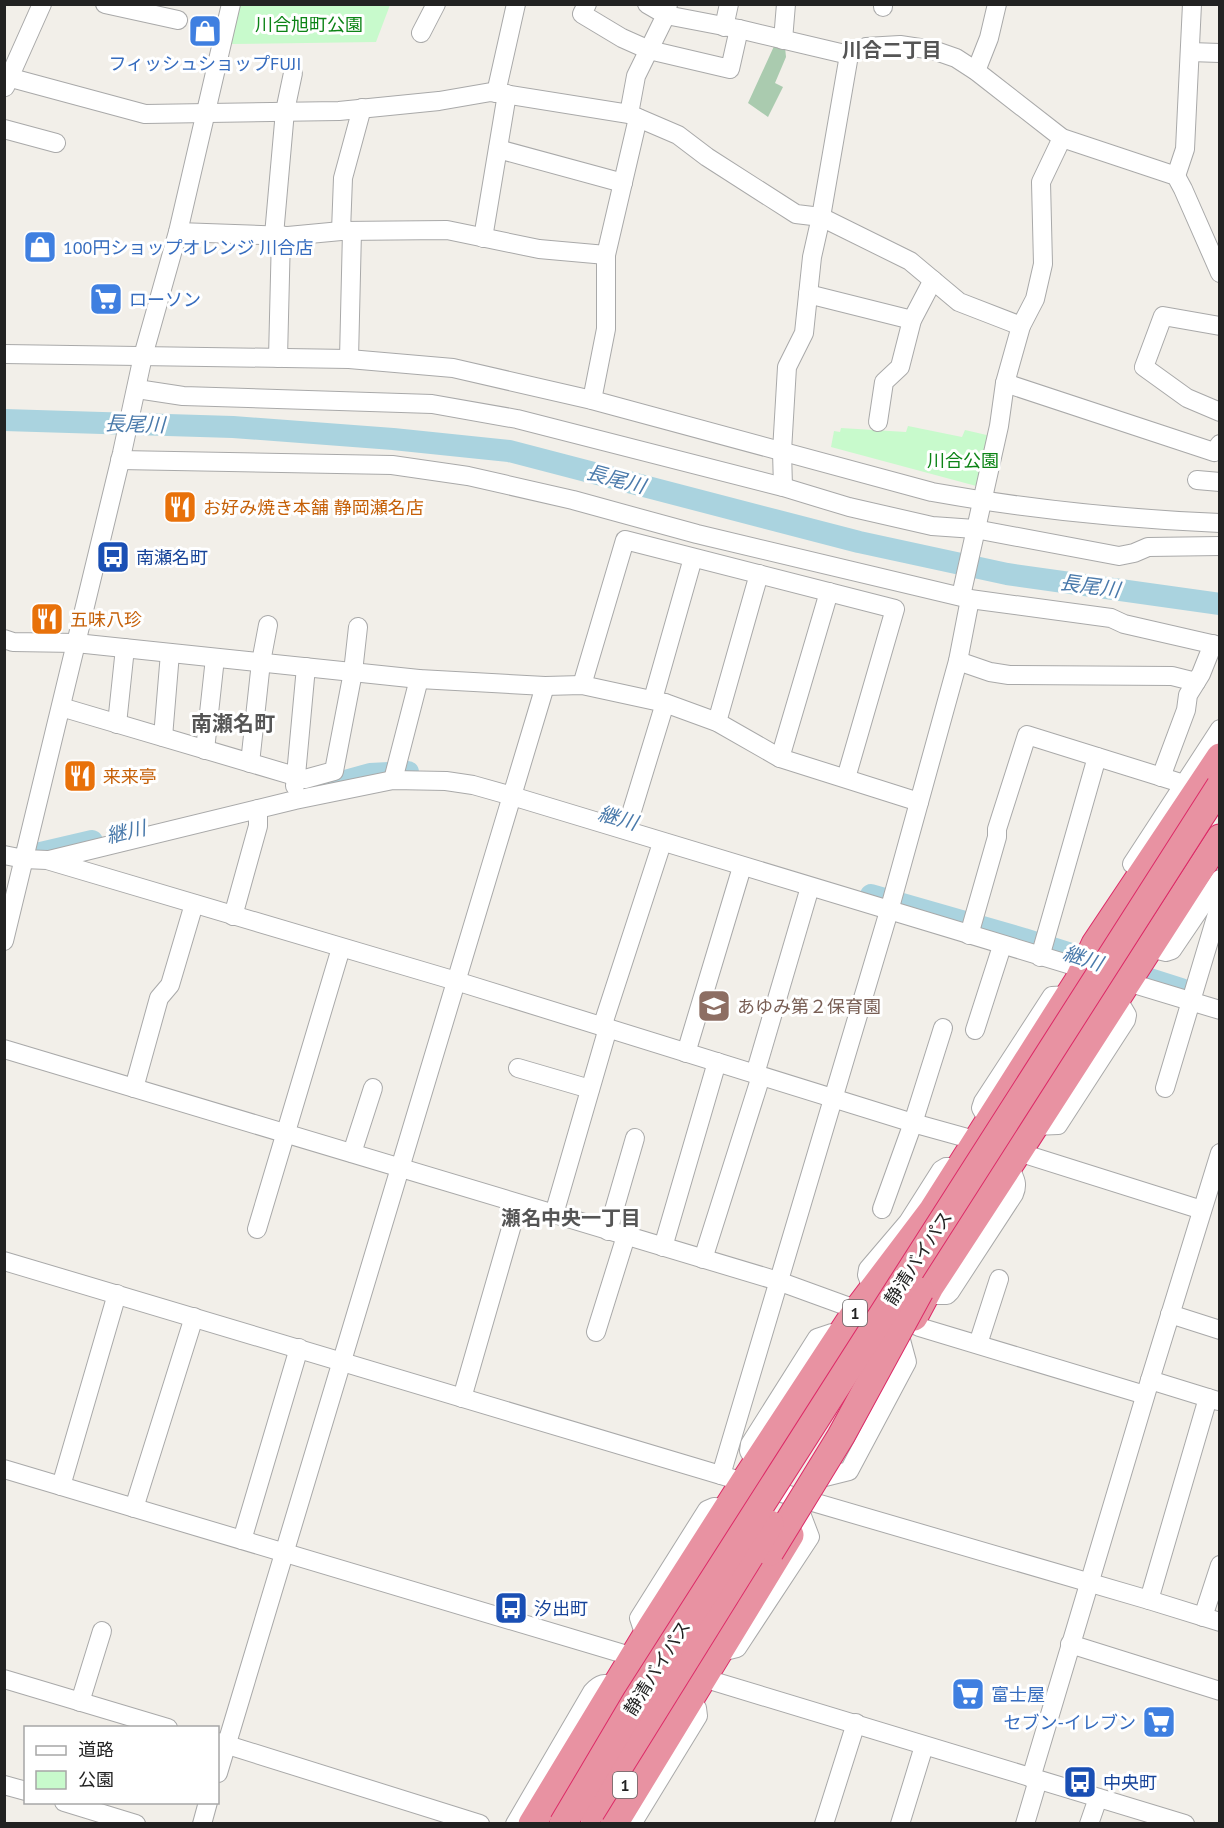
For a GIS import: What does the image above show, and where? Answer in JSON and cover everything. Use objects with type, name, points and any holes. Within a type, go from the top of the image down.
[{"type":"highway","name":"1","points":[[963,1176],[983,1131],[1069,995],[1095,944],[1185,796],[1220,757]]},
{"type":"highway","name":"1","points":[[548,1821],[616,1684],[728,1508],[740,1474],[932,1211],[963,1176],[1220,786]]},
{"type":"highway","name":"静清バイパス","points":[[584,1824],[768,1526],[923,1293],[1220,819]]},
{"type":"highway","name":"1","points":[[601,1824],[841,1436],[923,1293],[1013,1160],[1220,838]]},
{"type":"highway","points":[[548,1821],[759,1479],[963,1176]]},
{"type":"highway","name":"1","points":[[614,1824],[806,1509],[910,1333],[923,1293]]},
{"type":"street","points":[[42,4],[6,81],[146,114],[339,111],[501,94],[633,116],[678,135],[707,157],[796,214],[821,217],[910,261],[959,303],[1021,326]]},
{"type":"street","points":[[105,4],[178,20]]},
{"type":"street","points":[[4,941],[121,457],[143,356],[178,232],[231,4]]},
{"type":"street","points":[[421,33],[436,4]]},
{"type":"street","points":[[483,238],[498,149],[501,94],[516,4]]},
{"type":"street","points":[[587,4],[582,14],[622,38],[649,50],[730,69],[729,4]]},
{"type":"street","points":[[647,4],[731,28],[849,55],[866,47],[900,45],[933,50],[956,58],[1062,138],[1176,176],[1220,273]]},
{"type":"street","points":[[783,40],[786,4]]},
{"type":"street","points":[[976,71],[989,38],[996,4]]},
{"type":"street","points":[[1176,176],[1185,149],[1192,4]]},
{"type":"street","points":[[592,400],[606,329],[606,255],[622,183],[633,116],[636,75],[667,10]]},
{"type":"street","points":[[1190,52],[1220,53]]},
{"type":"street","points":[[783,487],[782,451],[787,366],[804,333],[812,257],[849,55]]},
{"type":"street","points":[[278,358],[278,235],[285,111],[293,73]]},
{"type":"street","points":[[349,360],[347,231],[343,178],[362,108]]},
{"type":"street","points":[[4,129],[57,143]]},
{"type":"street","points":[[740,1474],[778,1281],[889,911],[958,661],[974,531],[999,426],[1005,383],[1021,326],[1035,299],[1043,264],[1041,182],[1062,138]]},
{"type":"street","points":[[498,149],[622,183]]},
{"type":"street","points":[[178,232],[278,235],[347,231],[447,230],[539,249],[606,255]]},
{"type":"street","points":[[878,422],[884,382],[900,367],[912,320],[933,280]]},
{"type":"street","points":[[808,294],[912,320]]},
{"type":"street","points":[[1220,326],[1163,316],[1144,367],[1187,398],[1220,412]]},
{"type":"street","points":[[4,354],[349,360],[453,368],[592,400],[932,492],[981,501],[1149,520],[1220,523]]},
{"type":"street","points":[[1005,383],[1214,452],[1220,444]]},
{"type":"street","points":[[136,393],[432,404],[517,419],[783,487],[849,507],[932,526],[1119,556],[1148,547],[1220,546]]},
{"type":"street","points":[[121,457],[393,465],[468,476],[573,500],[697,534],[965,596],[1112,618],[1124,624],[1216,645],[1188,695],[1186,710],[1161,777]]},
{"type":"street","points":[[1197,480],[1220,482]]},
{"type":"street","points":[[582,685],[625,540],[895,609],[846,778]]},
{"type":"street","points":[[631,814],[693,558]]},
{"type":"street","points":[[717,722],[759,574]]},
{"type":"street","points":[[780,758],[829,592]]},
{"type":"street","points":[[250,763],[261,662],[268,625]]},
{"type":"street","points":[[61,707],[305,779],[334,771],[353,672],[358,627]]},
{"type":"street","points":[[4,639],[13,642],[76,643],[419,680],[545,686],[582,685],[659,701],[717,722],[780,758],[919,802]]},
{"type":"street","points":[[117,724],[125,648]]},
{"type":"street","points":[[163,737],[170,653]]},
{"type":"street","points":[[205,750],[216,658]]},
{"type":"street","points":[[958,661],[990,672],[1009,675],[1172,676],[1196,682]]},
{"type":"street","points":[[295,800],[306,667]]},
{"type":"street","points":[[395,772],[419,680]]},
{"type":"street","points":[[219,1766],[222,1744],[284,1552],[545,686]]},
{"type":"street","points":[[969,935],[997,837],[997,829],[1027,735],[1161,777],[1185,796],[1220,729]]},
{"type":"street","points":[[1040,957],[1097,757]]},
{"type":"street","points":[[47,860],[295,800],[395,772],[473,785],[512,796],[1083,969],[1123,990],[1192,1002],[1220,1010]]},
{"type":"street","points":[[233,916],[258,826],[258,809]]},
{"type":"street","points":[[554,1214],[590,1089],[605,1027],[662,843]]},
{"type":"street","points":[[4,855],[47,860],[456,981],[913,1123],[983,1131],[1013,1160],[1202,1210]]},
{"type":"street","points":[[686,1053],[742,867]]},
{"type":"street","points":[[703,1259],[758,1075],[810,887]]},
{"type":"street","points":[[1149,948],[1172,950],[1217,895]]},
{"type":"street","points":[[1165,1088],[1192,1002],[1217,895]]},
{"type":"street","points":[[134,1088],[159,998],[170,985],[194,904]]},
{"type":"street","points":[[975,1030],[1002,946]]},
{"type":"street","points":[[257,1229],[341,948]]},
{"type":"street","points":[[882,1209],[913,1123],[943,1028]]},
{"type":"street","points":[[4,1049],[608,1231],[865,1304]]},
{"type":"street","points":[[663,1247],[717,1062]]},
{"type":"street","points":[[518,1068],[590,1089]]},
{"type":"street","points":[[352,1153],[373,1088]]},
{"type":"street","points":[[608,1231],[635,1138]]},
{"type":"street","points":[[1025,1824],[1070,1644],[1091,1582],[1220,1153]]},
{"type":"street","points":[[462,1398],[518,1204]]},
{"type":"street","points":[[596,1332],[626,1236]]},
{"type":"street","points":[[4,1261],[462,1398],[740,1474],[806,1509],[1091,1582],[1211,1620],[1220,1565]]},
{"type":"street","points":[[978,1344],[999,1280]]},
{"type":"street","points":[[61,1485],[117,1294]]},
{"type":"street","points":[[1170,1314],[1220,1330]]},
{"type":"street","points":[[134,1508],[194,1317]]},
{"type":"street","points":[[910,1333],[978,1344],[1148,1388],[1214,1400],[1149,1600]]},
{"type":"street","points":[[242,1540],[299,1348]]},
{"type":"street","points":[[4,1469],[284,1552],[639,1646],[696,1687],[856,1723],[924,1746],[1098,1798],[1152,1819],[1185,1824]]},
{"type":"street","points":[[80,1702],[102,1631]]},
{"type":"street","points":[[1070,1644],[1220,1691]]},
{"type":"street","points":[[4,1679],[161,1726]]},
{"type":"street","points":[[515,1824],[592,1692],[598,1685],[616,1684]]},
{"type":"street","points":[[632,1824],[698,1716],[696,1687]]},
{"type":"street","points":[[824,1824],[856,1723]]},
{"type":"street","points":[[222,1744],[480,1824]]},
{"type":"street","points":[[900,1824],[924,1746]]},
{"type":"street","points":[[4,1785],[24,1790]]},
{"type":"street","points":[[1089,1824],[1098,1798]]},
{"type":"street","points":[[67,1804],[136,1824]]},
{"type":"street","points":[[202,1824],[208,1804]]},
{"type":"green space","name":"川合旭町公園","points":[[240,5],[390,5],[376,42],[231,44]]},
{"type":"green space","points":[[775,44],[785,47],[786,57],[775,83],[783,87],[768,117],[748,103]]},
{"type":"green space","name":"川合公園","points":[[908,426],[962,437],[965,430],[991,436],[980,487],[831,447],[834,431],[840,432],[841,428],[906,432]]},
{"type":"waterway","name":"長尾川","points":[[4,420],[233,427],[393,439],[509,451],[859,542],[1007,574],[1220,604]]},
{"type":"waterway","name":"継川","points":[[323,787],[370,774],[408,772]]},
{"type":"waterway","name":"継川","points":[[19,858],[92,841]]},
{"type":"waterway","name":"継川","points":[[871,895],[1024,939],[1181,989]]},
{"type":"place","name":"フィッシュショップFUJI","points":[[205,31]]},
{"type":"place","name":"100円ショップオレンジ 川合店","points":[[40,247]]},
{"type":"place","name":"ローソン","points":[[106,299]]},
{"type":"place","name":"お好み焼き本舗 静岡瀬名店","points":[[180,507]]},
{"type":"place","name":"南瀬名町","points":[[113,557]]},
{"type":"place","name":"五味八珍","points":[[47,619]]},
{"type":"place","name":"来来亭","points":[[80,776]]},
{"type":"place","name":"あゆみ第２保育園","points":[[714,1006]]},
{"type":"place","name":"汐出町","points":[[511,1608]]},
{"type":"place","name":"富士屋","points":[[968,1694]]},
{"type":"place","name":"セブン-イレブン","points":[[1159,1722]]},
{"type":"place","name":"中央町","points":[[1080,1782]]},
{"type":"district","name":"川合二丁目","points":[[892,50]]},
{"type":"district","name":"南瀬名町","points":[[233,723]]},
{"type":"district","name":"瀬名中央一丁目","points":[[571,1218]]}]
